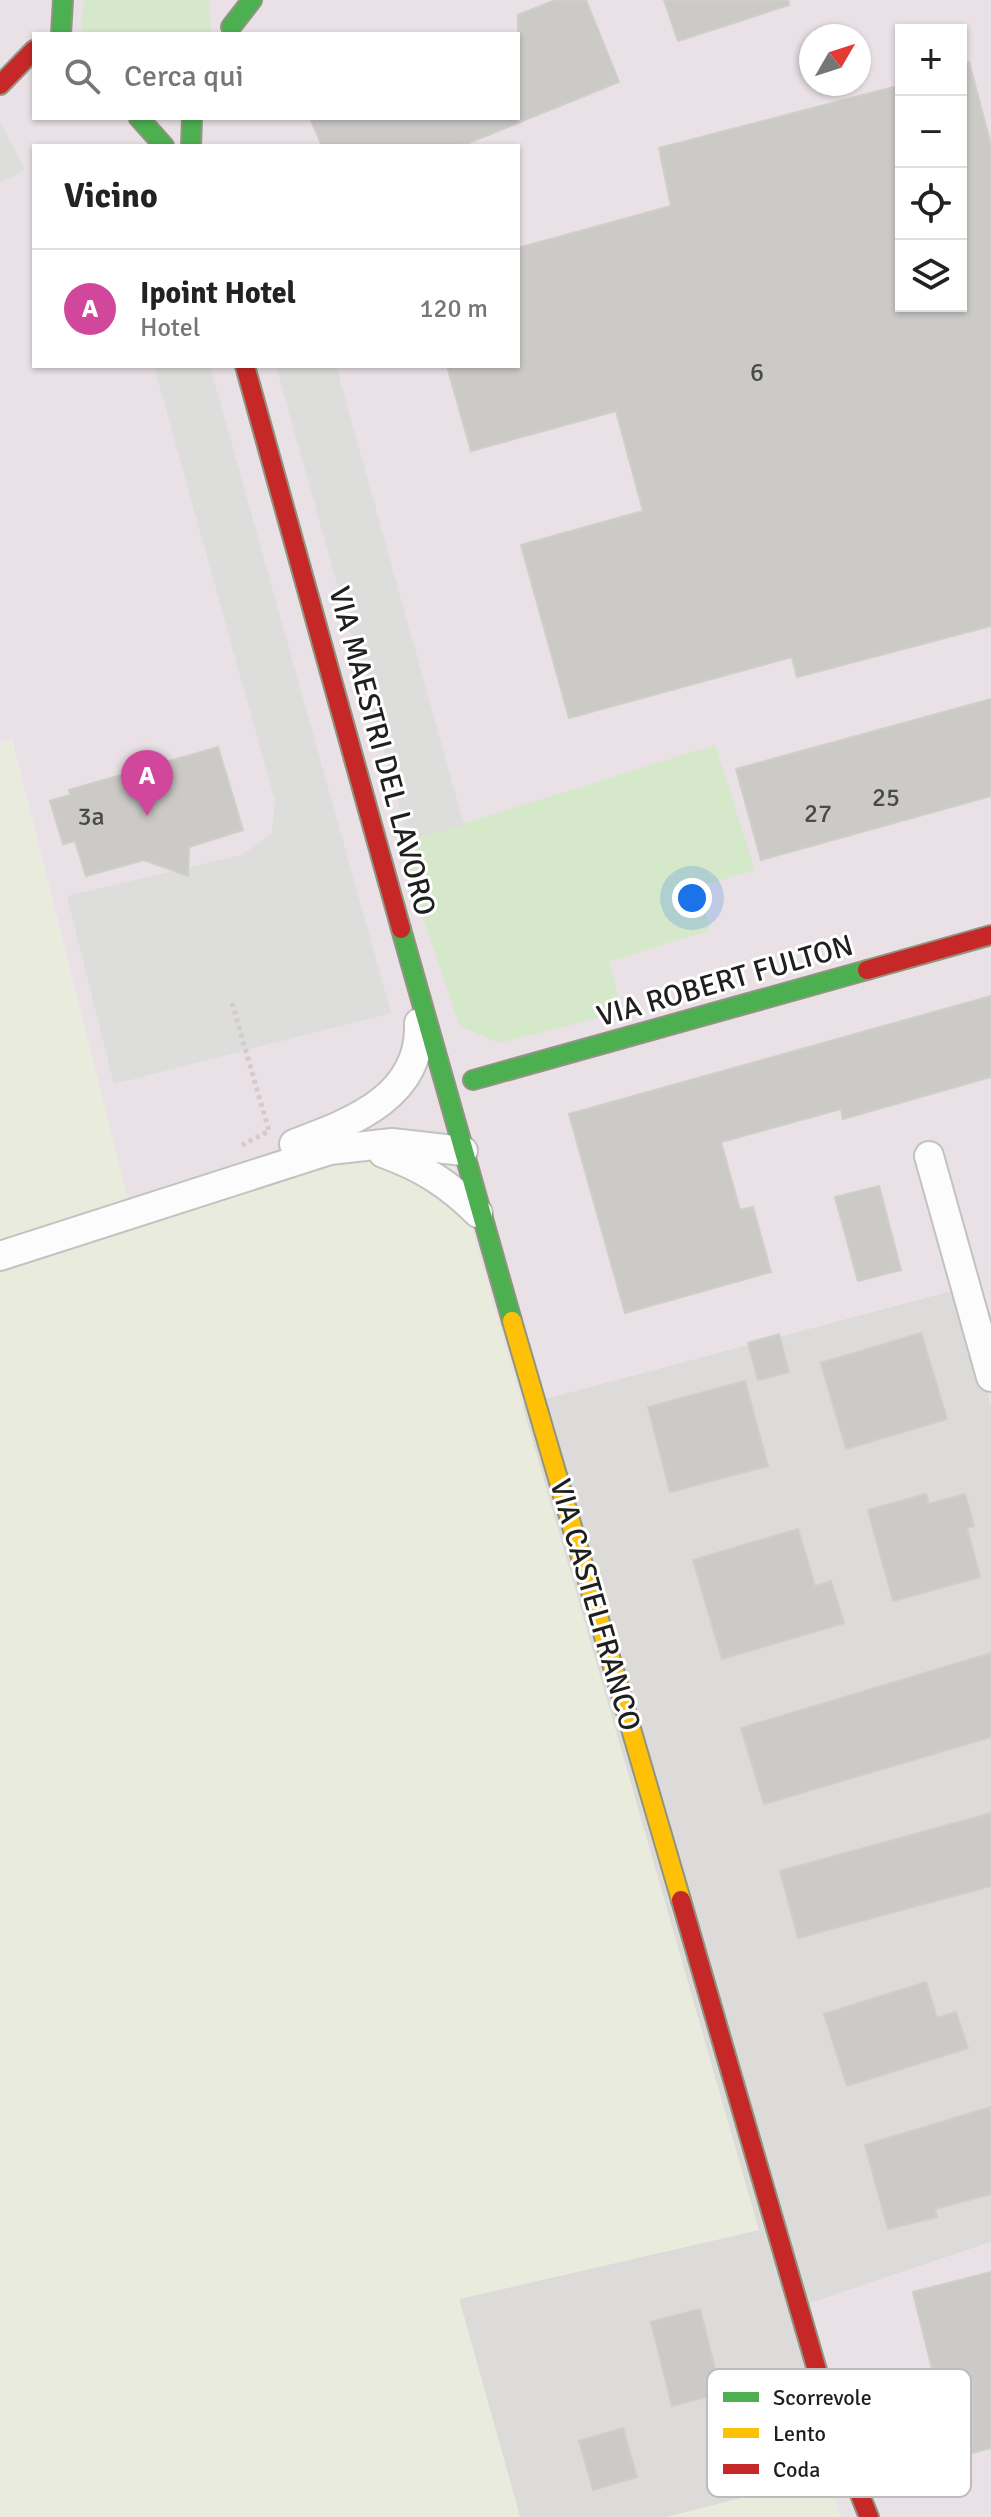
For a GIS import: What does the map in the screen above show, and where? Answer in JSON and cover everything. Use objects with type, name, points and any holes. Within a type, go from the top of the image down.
[{"type":"street","points":[[229,0],[231,31]]},
{"type":"street","points":[[231,31],[252,0]]},
{"type":"street","points":[[48,32],[62,6]]},
{"type":"street","points":[[61,32],[62,6]]},
{"type":"street","points":[[0,85],[32,52]]},
{"type":"street","points":[[0,85],[28,81]]},
{"type":"street","points":[[141,120],[162,144]]},
{"type":"street","points":[[191,144],[192,120]]},
{"type":"street","name":"VIA MAESTRI DEL LAVORO","points":[[246,368],[463,1151]]},
{"type":"street","name":"VIA ROBERT FULTON","points":[[473,1080],[991,935]]},
{"type":"street","points":[[209,1187],[283,1148],[367,1114],[392,1092],[416,1063],[420,1029],[418,986]]},
{"type":"street","points":[[0,1256],[209,1187],[360,1144],[392,1143],[463,1151]]},
{"type":"street","points":[[360,1144],[416,1165],[449,1184],[483,1219]]},
{"type":"street","name":"VIA CASTELFRANCO","points":[[463,1151],[817,2369]]},
{"type":"street","points":[[929,1156],[991,1377]]},
{"type":"street","name":"VIA CASTELFRANCO","points":[[861,2497],[869,2517]]},
{"type":"path","points":[[232,1003],[269,1131],[241,1146]]},
{"type":"shaded area","points":[[0,0],[991,0],[991,1405],[957,1289],[522,1405],[132,1215],[12,739],[0,742]]},
{"type":"shaded area","points":[[0,122],[25,170],[0,183]]},
{"type":"shaded area","points":[[155,368],[211,368],[391,1013],[114,1084],[67,896],[242,855],[272,833],[275,801]]},
{"type":"shaded area","points":[[277,368],[337,368],[464,825],[409,840]]},
{"type":"shaded area","points":[[958,1289],[991,1405],[991,2242],[802,2306],[821,2369],[707,2369],[707,2497],[746,2497],[667,2517],[520,2517],[459,2299],[758,2230],[522,1405]]},
{"type":"shaded area","points":[[991,2242],[991,2517],[841,2517],[834,2497],[971,2497],[971,2369],[821,2369],[801,2306]]},
{"type":"green space","points":[[85,0],[209,0],[211,32],[83,32]]},
{"type":"green space","points":[[11,739],[132,1215],[188,1195],[447,1142],[759,2230],[459,2299],[520,2517],[0,2517],[0,742]]},
{"type":"green space","points":[[715,745],[755,870],[699,887],[710,930],[609,962],[622,1012],[499,1043],[460,1026],[398,844]]},
{"type":"green space","points":[[746,2497],[834,2497],[841,2517],[667,2517]]},
{"type":"building","points":[[555,0],[586,0],[619,82],[466,144],[321,144],[311,120],[520,120],[518,15]]},
{"type":"building","points":[[664,0],[788,0],[789,5],[678,41]]},
{"type":"building","points":[[967,62],[991,145],[991,626],[797,677],[792,657],[569,718],[521,545],[643,511],[616,411],[471,451],[448,368],[520,368],[520,247],[671,206],[659,148],[859,96],[871,96],[871,93],[895,87],[895,312],[967,312]]},
{"type":"building","points":[[991,699],[991,796],[761,860],[736,769]]},
{"type":"building","points":[[218,747],[243,830],[189,847],[188,876],[144,860],[86,876],[75,841],[63,844],[50,801],[70,795],[69,790]]},
{"type":"building","points":[[991,996],[991,1077],[843,1119],[841,1109],[721,1142],[740,1210],[753,1207],[771,1272],[625,1313],[569,1114]]},
{"type":"building","points":[[879,1186],[901,1270],[858,1281],[835,1197]]},
{"type":"building","points":[[921,1333],[947,1419],[846,1449],[821,1363]]},
{"type":"building","points":[[779,1334],[789,1372],[758,1380],[748,1343]]},
{"type":"building","points":[[745,1381],[768,1466],[670,1492],[648,1407]]},
{"type":"building","points":[[926,1494],[929,1504],[965,1494],[974,1526],[967,1528],[980,1577],[893,1601],[868,1510]]},
{"type":"building","points":[[798,1529],[815,1586],[831,1581],[844,1623],[722,1659],[693,1560]]},
{"type":"building","points":[[991,1653],[991,1737],[764,1804],[741,1728]]},
{"type":"building","points":[[991,1813],[991,1886],[798,1938],[780,1871]]},
{"type":"building","points":[[926,1982],[937,2018],[956,2012],[968,2048],[847,2086],[824,2014]]},
{"type":"building","points":[[991,2107],[991,2194],[935,2209],[937,2217],[888,2229],[865,2145]]},
{"type":"building","points":[[991,2272],[991,2448],[971,2453],[971,2369],[932,2369],[913,2292]]},
{"type":"building","points":[[700,2309],[715,2369],[707,2369],[707,2397],[672,2406],[651,2322]]},
{"type":"building","points":[[623,2428],[637,2477],[593,2490],[579,2441]]},
{"type":"traffic: fast","points":[[61,32],[63,0]]},
{"type":"traffic: fast","points":[[231,27],[252,0]]},
{"type":"traffic: fast","points":[[141,120],[162,144]]},
{"type":"traffic: fast","points":[[191,144],[192,120]]},
{"type":"traffic: fast","points":[[401,929],[512,1321]]},
{"type":"traffic: fast","points":[[473,1080],[867,970]]},
{"type":"traffic: slow","points":[[512,1321],[681,1900]]},
{"type":"traffic: jam","points":[[0,85],[32,52]]},
{"type":"traffic: jam","points":[[246,368],[401,929]]},
{"type":"traffic: jam","points":[[867,970],[991,935]]},
{"type":"traffic: jam","points":[[681,1900],[817,2369]]},
{"type":"traffic: jam","points":[[861,2497],[869,2517]]},
{"type":"place","name":"Ipoint Hotel","points":[[147,816]]}]
